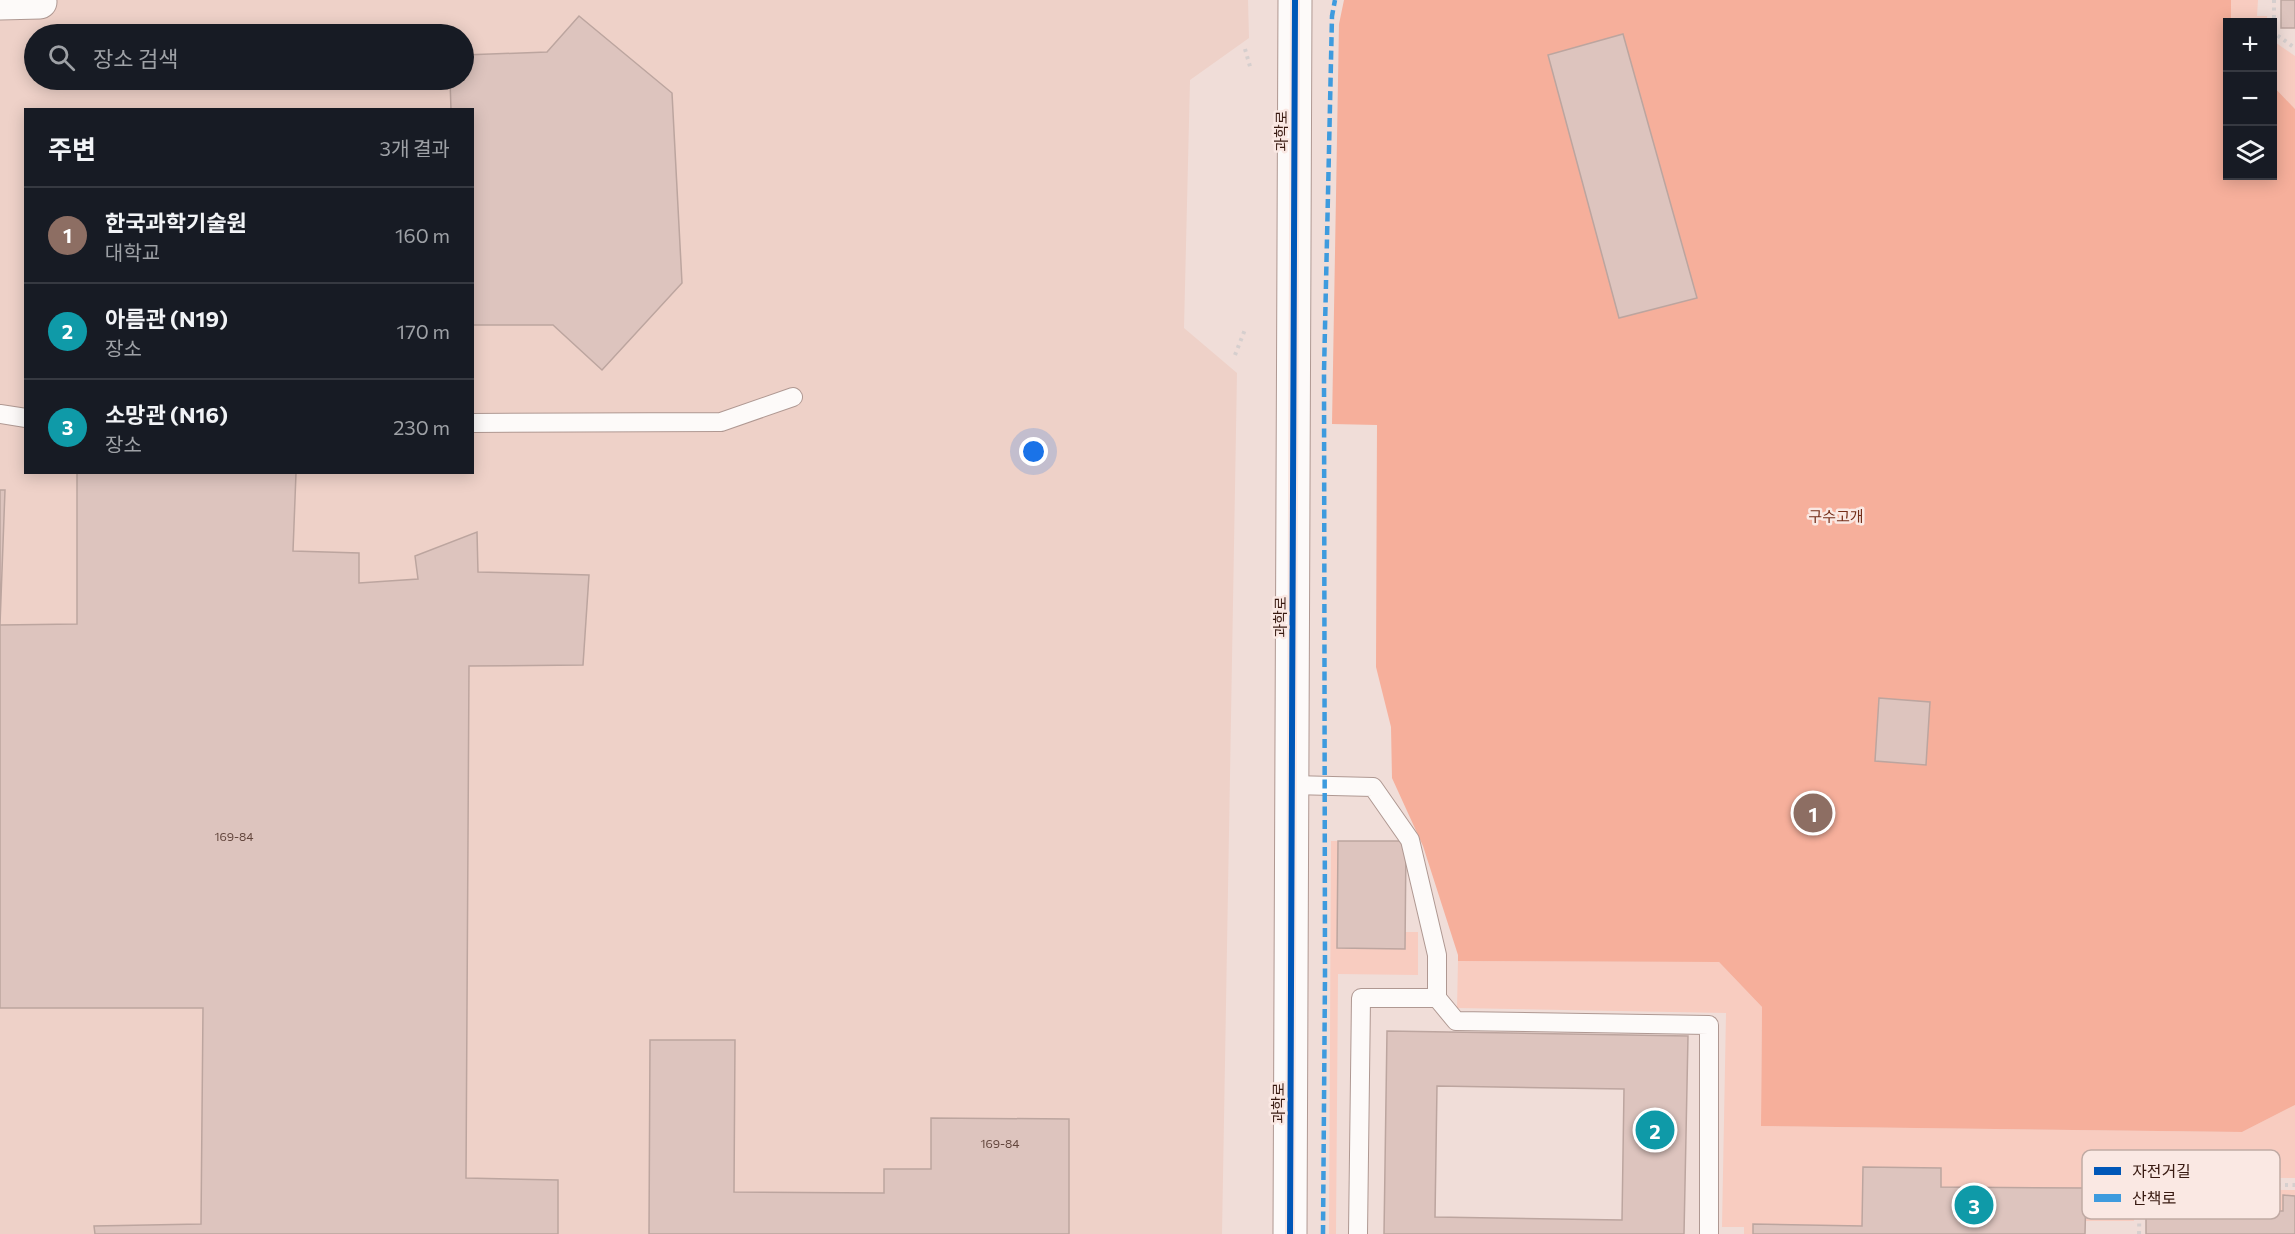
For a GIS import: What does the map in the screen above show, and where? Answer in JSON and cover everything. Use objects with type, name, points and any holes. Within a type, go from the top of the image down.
[{"type":"street","name":"과학로","points":[[1290,1234],[1295,0]]},
{"type":"street","points":[[0,3],[40,2]]},
{"type":"lane","points":[[474,423],[721,422],[793,397]]},
{"type":"lane","points":[[0,414],[24,418]]},
{"type":"lane","points":[[1292,785],[1373,786],[1410,840],[1437,955],[1437,998],[1456,1021],[1709,1025],[1709,1234]]},
{"type":"lane","points":[[1358,1234],[1361,998],[1437,998]]},
{"type":"path","points":[[2274,0],[2274,33],[2295,48]]},
{"type":"path","points":[[1245,49],[1251,70]]},
{"type":"path","points":[[1235,355],[1246,327]]},
{"type":"path","points":[[2280,1185],[2295,1185]]},
{"type":"path","points":[[2139,1219],[2139,1234]]},
{"type":"shaded area","points":[[0,0],[1248,0],[1249,38],[1190,80],[1184,328],[1237,373],[1222,1234],[0,1234]]},
{"type":"shaded area","points":[[2231,0],[2258,0],[2257,16],[2267,16],[2267,18],[2231,18]]},
{"type":"shaded area","points":[[2277,43],[2295,56],[2295,109],[2277,90]]},
{"type":"shaded area","points":[[1331,841],[1338,841],[1337,948],[1404,949],[1405,932],[1418,932],[1418,975],[1338,974],[1336,1234],[1329,1234]]},
{"type":"shaded area","points":[[1458,961],[1719,962],[1762,1007],[1761,1126],[2242,1132],[2295,1105],[2295,1178],[2280,1178],[2280,1150],[2082,1150],[2082,1188],[1941,1187],[1941,1168],[1864,1167],[1862,1226],[1753,1224],[1753,1234],[1744,1234],[1744,1227],[1722,1227],[1726,1013],[1457,1008]]},
{"type":"shaded area","points":[[2280,1190],[2295,1190],[2295,1196],[2283,1196],[2283,1211],[2280,1211]]},
{"type":"shaded area","points":[[2085,1219],[2134,1219],[2134,1221],[2085,1221]]},
{"type":"green space","name":"구수고개","points":[[1344,0],[2231,0],[2231,18],[2223,18],[2223,180],[2277,180],[2277,90],[2295,109],[2295,1105],[2242,1132],[1761,1126],[1762,1007],[1719,962],[1458,961],[1423,846],[1392,778],[1391,727],[1376,667],[1377,425],[1332,424],[1339,24]]},
{"type":"building","points":[[2281,0],[2295,0],[2295,28],[2281,28]]},
{"type":"building","points":[[579,16],[672,93],[682,283],[602,370],[553,325],[474,325],[474,108],[451,108],[450,90],[474,90],[474,55],[547,52]]},
{"type":"building","points":[[1623,34],[1697,298],[1619,318],[1548,55]]},
{"type":"building","points":[[77,474],[296,474],[293,551],[359,553],[359,583],[418,579],[415,556],[477,532],[478,572],[589,575],[583,665],[469,666],[466,1178],[558,1180],[558,1234],[95,1234],[94,1226],[201,1224],[203,1008],[0,1008],[0,625],[77,624]]},
{"type":"building","points":[[0,490],[5,490],[0,625]]},
{"type":"building","points":[[1879,698],[1930,702],[1926,765],[1875,761]]},
{"type":"building","points":[[1338,841],[1406,841],[1405,949],[1337,948]]},
{"type":"building","points":[[1387,1031],[1688,1036],[1684,1234],[1384,1234]],"holes":[[[1437,1086],[1624,1089],[1622,1220],[1435,1217]]]},
{"type":"building","points":[[650,1040],[735,1040],[734,1192],[884,1193],[884,1169],[931,1169],[931,1118],[1069,1119],[1069,1234],[649,1234]]},
{"type":"building","points":[[1863,1167],[1941,1168],[1941,1187],[2082,1188],[2082,1219],[2085,1219],[2085,1234],[1753,1234],[1753,1224],[1862,1226]]},
{"type":"building","points":[[2283,1195],[2295,1196],[2295,1234],[2146,1234],[2146,1219],[2280,1219],[2280,1211],[2283,1211]]},
{"type":"marked path","points":[[1323,1234],[1324,372],[1332,16],[1335,0]]},
{"type":"cycle path","points":[[1290,1234],[1295,0]]},
{"type":"place","name":"한국과학기술원","points":[[1813,813]]},
{"type":"place","name":"아름관 (N19)","points":[[1655,1130]]},
{"type":"place","name":"소망관 (N16)","points":[[1974,1205]]}]
